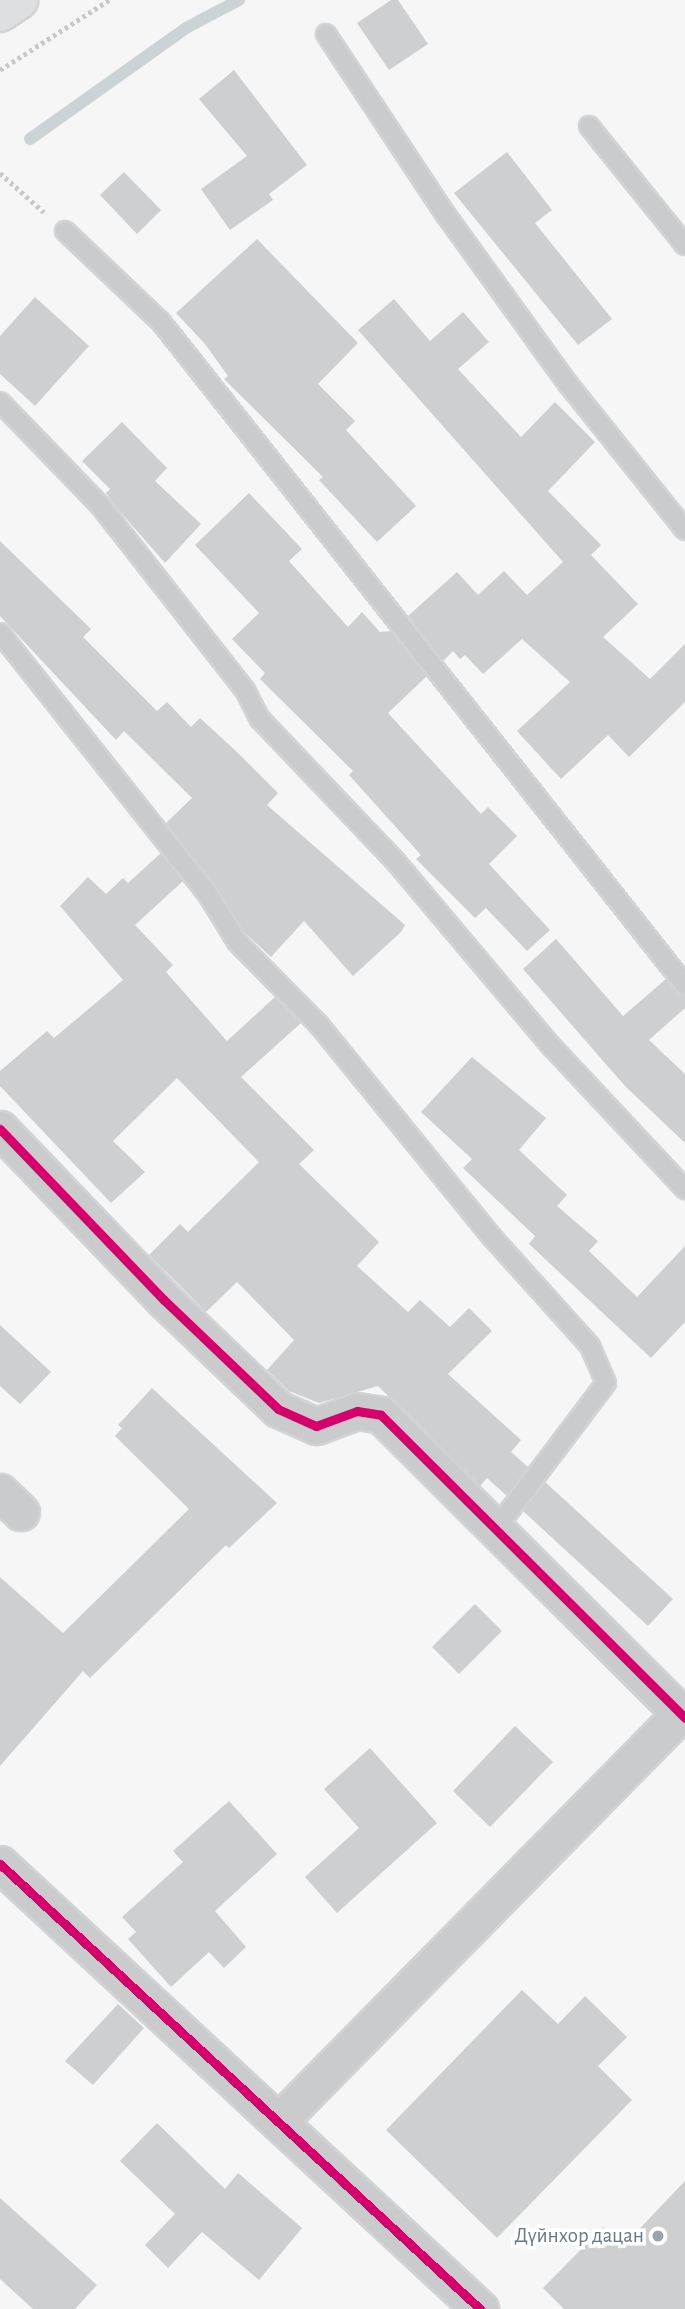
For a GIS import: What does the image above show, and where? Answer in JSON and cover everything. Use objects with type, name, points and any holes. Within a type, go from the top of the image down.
[{"type":"main road","points":[[0,12],[18,0]]},
{"type":"street","points":[[0,1129],[163,1299],[278,1409],[316,1426],[357,1411],[381,1415],[494,1531],[684,1713],[281,2119]]},
{"type":"street","points":[[0,1864],[281,2119],[480,2309]]},
{"type":"lane","points":[[326,34],[446,215],[568,384],[685,530]]},
{"type":"lane","points":[[590,126],[685,245]]},
{"type":"lane","points":[[65,231],[161,321],[685,985]]},
{"type":"lane","points":[[0,402],[99,504],[245,690],[260,719],[396,862],[552,1047],[685,1189]]},
{"type":"lane","points":[[0,633],[206,893],[237,942],[319,1025],[491,1236],[590,1346],[606,1383],[494,1531]]},
{"type":"path","points":[[0,70],[109,0]]},
{"type":"path","points":[[0,173],[65,231]]},
{"type":"building","points":[[391,0],[398,0],[428,44],[389,70],[357,23]]},
{"type":"building","points":[[234,70],[307,165],[269,194],[273,200],[230,230],[201,189],[247,156],[199,99]]},
{"type":"building","points":[[507,152],[552,210],[535,223],[612,319],[578,345],[454,193]]},
{"type":"building","points":[[124,172],[161,210],[137,234],[100,195]]},
{"type":"building","points":[[257,239],[358,343],[318,384],[355,421],[346,430],[416,506],[377,542],[319,480],[323,477],[224,379],[228,376],[205,344],[176,313]]},
{"type":"building","points":[[35,297],[89,346],[35,406],[0,374],[0,336]]},
{"type":"building","points":[[394,299],[430,341],[463,312],[489,342],[458,369],[521,437],[555,402],[595,442],[548,491],[601,545],[591,555],[638,604],[603,637],[650,679],[685,644],[685,702],[629,757],[608,735],[561,779],[517,731],[570,682],[522,639],[483,674],[465,655],[460,659],[453,651],[443,661],[408,616],[457,572],[478,595],[504,571],[527,595],[563,562],[358,330]]},
{"type":"building","points":[[122,422],[167,468],[155,481],[201,524],[165,563],[116,507],[106,493],[110,489],[82,461]]},
{"type":"building","points":[[249,493],[302,549],[289,561],[348,627],[362,612],[380,632],[391,631],[427,676],[388,713],[481,814],[488,807],[517,836],[489,864],[550,930],[527,951],[486,908],[475,918],[416,859],[421,855],[349,775],[353,771],[260,679],[265,673],[232,639],[259,613],[195,545]]},
{"type":"building","points":[[0,541],[91,629],[83,637],[157,711],[167,702],[191,727],[200,718],[278,793],[267,805],[405,925],[401,932],[353,976],[304,921],[271,957],[245,933],[166,823],[192,798],[124,731],[116,740],[0,616]]},
{"type":"building","points":[[161,853],[183,881],[135,925],[173,965],[166,972],[227,1041],[275,997],[301,1023],[241,1077],[314,1150],[299,1164],[379,1242],[357,1266],[408,1312],[420,1300],[450,1327],[469,1308],[492,1331],[448,1374],[521,1440],[511,1452],[528,1467],[507,1496],[487,1478],[480,1486],[378,1386],[319,1403],[289,1391],[267,1370],[294,1340],[237,1282],[206,1312],[149,1255],[180,1224],[188,1232],[259,1162],[177,1078],[113,1141],[145,1172],[111,1203],[0,1086],[0,1071],[47,1031],[54,1038],[123,980],[60,906],[88,877],[106,894],[123,878],[128,883]]},
{"type":"building","points":[[556,939],[623,1016],[666,979],[685,996],[685,1008],[649,1040],[685,1074],[685,1143],[625,1086],[523,969]]},
{"type":"building","points":[[472,1057],[546,1118],[519,1150],[567,1195],[557,1206],[598,1241],[589,1251],[637,1297],[685,1246],[685,1322],[651,1358],[529,1244],[535,1236],[463,1168],[472,1159],[421,1112]]},
{"type":"building","points":[[0,1325],[51,1372],[20,1404],[0,1386]]},
{"type":"building","points":[[152,1388],[277,1503],[229,1548],[226,1545],[90,1678],[83,1671],[0,1766],[0,1577],[63,1633],[189,1509],[115,1436],[122,1428],[118,1425]]},
{"type":"building","points":[[545,1482],[673,1599],[648,1626],[523,1511]]},
{"type":"building","points":[[475,1604],[502,1631],[459,1674],[432,1647]]},
{"type":"building","points":[[515,1726],[553,1762],[490,1827],[453,1791]]},
{"type":"building","points":[[370,1748],[437,1823],[337,1913],[305,1877],[359,1828],[324,1789]]},
{"type":"building","points":[[229,1801],[277,1854],[215,1911],[246,1947],[224,1968],[209,1952],[171,1987],[128,1939],[136,1932],[122,1917],[183,1862],[173,1851]]},
{"type":"building","points":[[522,1990],[558,2024],[585,1996],[627,2037],[598,2066],[632,2100],[497,2238],[386,2130]]},
{"type":"building","points":[[118,2004],[144,2028],[93,2085],[65,2061]]},
{"type":"building","points":[[157,2123],[225,2189],[238,2173],[302,2228],[259,2280],[202,2232],[168,2268],[145,2245],[175,2214],[120,2161]]},
{"type":"building","name":"Дүйнхор дацан","points":[[685,2181],[685,2309],[564,2309],[543,2288],[603,2227],[623,2246]]},
{"type":"building","points":[[0,2198],[97,2285],[75,2309],[33,2309],[0,2279]]},
{"type":"waterway","points":[[30,139],[186,28],[239,0]]},
{"type":"cycle path","points":[[0,1129],[163,1299],[278,1409],[316,1426],[357,1411],[381,1415],[685,1718]]},
{"type":"cycle path","points":[[0,1864],[480,2309]]},
{"type":"place","name":"Дүйнхор дацан","points":[[658,2236]]}]
